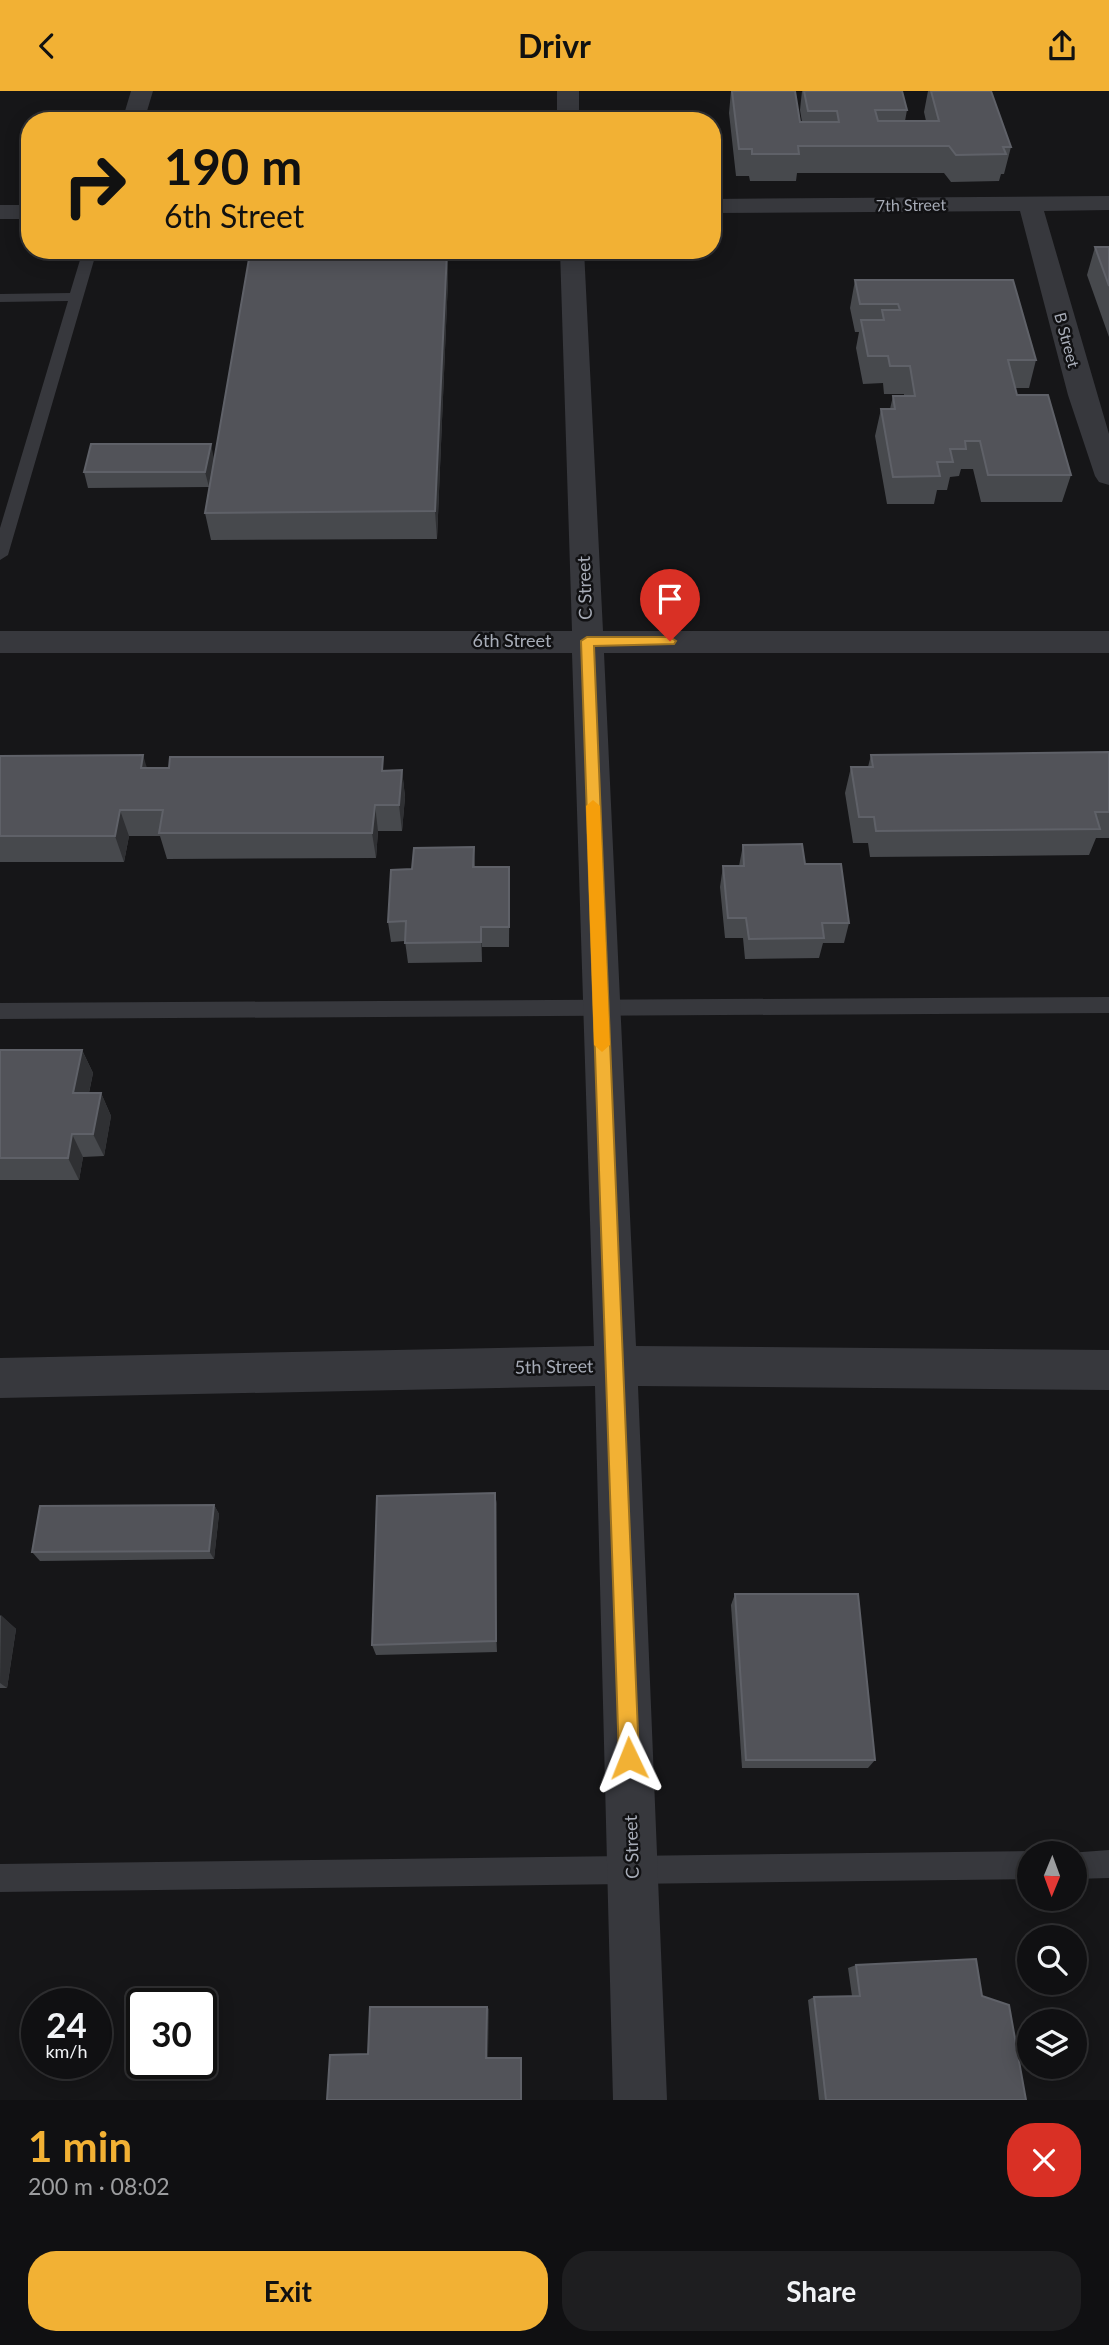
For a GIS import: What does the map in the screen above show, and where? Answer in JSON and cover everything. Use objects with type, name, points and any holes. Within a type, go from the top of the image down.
[{"type":"street","points":[[136,112],[142,91]]},
{"type":"street","points":[[568,91],[568,112]]},
{"type":"street","name":"7th Street","points":[[721,207],[1109,203]]},
{"type":"street","name":"B Street","points":[[1030,204],[1082,395],[1109,475]]},
{"type":"street","points":[[0,212],[21,212]]},
{"type":"street","name":"C Street","points":[[572,259],[616,1366],[640,2100]]},
{"type":"street","name":"6th Street","points":[[0,642],[1109,642]]},
{"type":"street","name":"5th Street","points":[[0,1378],[616,1366],[1109,1370]]},
{"type":"lane","points":[[0,555],[87,259]]},
{"type":"lane","points":[[0,298],[76,297]]},
{"type":"lane","points":[[0,492],[18,492]]},
{"type":"lane","points":[[0,1011],[1109,1005]]},
{"type":"lane","points":[[1087,1865],[1109,1864]]},
{"type":"lane","points":[[0,1878],[1017,1865]]},
{"type":"building","points":[[732,91],[795,91],[800,122],[839,122],[837,111],[808,111],[804,91],[902,91],[907,110],[875,110],[878,121],[939,121],[931,91],[991,91],[1011,147],[1003,147],[1006,154],[956,155],[949,146],[798,146],[799,154],[752,154],[752,149],[739,149]]},
{"type":"building","points":[[1095,247],[1109,247],[1109,286]]},
{"type":"building","points":[[249,259],[447,259],[435,511],[205,513]]},
{"type":"building","points":[[855,280],[1013,280],[1036,360],[1008,360],[1017,395],[1048,395],[1071,475],[988,475],[980,441],[965,441],[966,449],[950,449],[953,462],[937,462],[940,476],[893,477],[881,409],[895,409],[893,396],[915,396],[910,366],[890,366],[888,356],[868,356],[861,320],[884,320],[882,310],[900,310],[898,304],[860,304]]},
{"type":"building","points":[[91,444],[211,444],[205,472],[84,472]]},
{"type":"building","points":[[1109,752],[1109,812],[1095,812],[1100,829],[876,831],[874,817],[859,817],[851,767],[873,767],[871,755]]},
{"type":"building","points":[[143,755],[141,768],[169,768],[170,757],[383,757],[382,771],[402,770],[399,805],[375,805],[372,833],[159,833],[163,810],[120,810],[115,836],[0,836],[0,756]]},
{"type":"building","points":[[802,844],[805,864],[841,864],[849,923],[822,923],[824,938],[749,939],[746,918],[728,918],[723,866],[744,866],[743,845]]},
{"type":"building","points":[[474,847],[473,867],[509,867],[509,927],[481,927],[481,942],[405,943],[406,921],[388,922],[391,870],[412,869],[414,848]]},
{"type":"building","points":[[0,1050],[82,1050],[73,1093],[101,1093],[93,1134],[72,1134],[68,1158],[0,1158]]},
{"type":"building","points":[[495,1493],[496,1641],[372,1645],[377,1496]]},
{"type":"building","points":[[214,1505],[209,1551],[32,1552],[40,1506]]},
{"type":"building","points":[[735,1594],[858,1594],[875,1760],[746,1760]]},
{"type":"building","points":[[976,1959],[982,1996],[1009,2005],[1017,2050],[1017,2079],[1022,2079],[1026,2100],[826,2100],[814,1997],[860,1996],[856,1965]]},
{"type":"building","points":[[370,2007],[487,2007],[486,2058],[521,2058],[521,2100],[327,2100],[330,2055],[368,2054]]},
{"type":"slow traffic","points":[[593,806],[602,1045]]},
{"type":"route","points":[[629,1758],[587,641],[670,641]]}]
